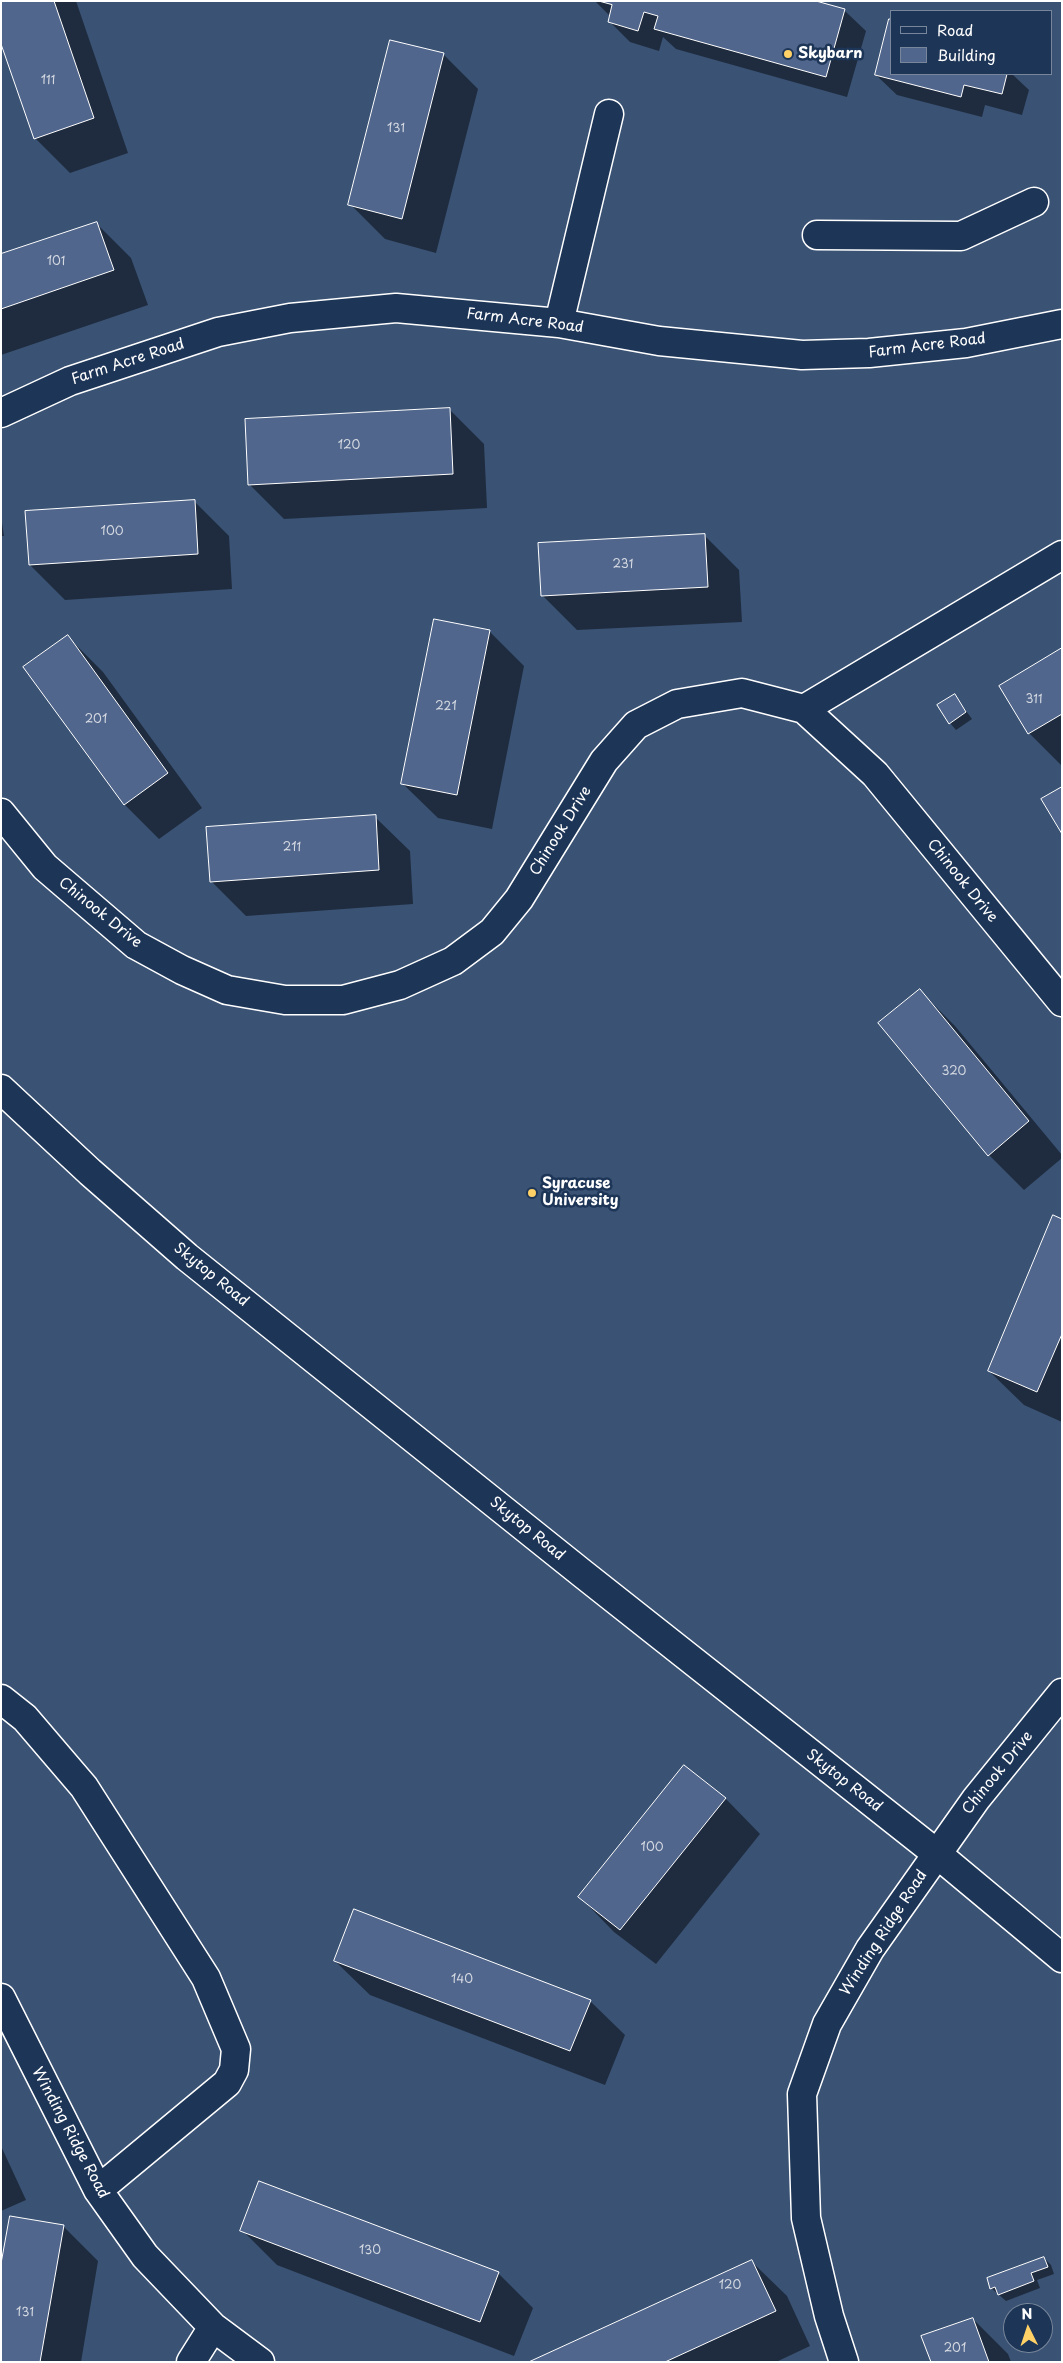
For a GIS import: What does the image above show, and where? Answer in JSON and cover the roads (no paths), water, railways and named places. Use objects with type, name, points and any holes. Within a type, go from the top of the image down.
[{"type":"street","points":[[559,323],[609,114]]},
{"type":"street","points":[[817,235],[962,236],[1034,202]]},
{"type":"street","name":"Farm Acre Road","points":[[1,413],[70,381],[218,332],[290,318],[396,308],[559,323],[659,341],[802,355],[869,353],[966,343],[1062,324]]},
{"type":"street","points":[[804,709],[1062,555]]},
{"type":"street","name":"Chinook Drive","points":[[1,813],[45,867],[136,945],[182,970],[227,990],[285,1000],[343,1000],[400,985],[454,961],[492,932],[519,899],[604,761],[636,725],[677,704],[742,692],[804,709],[875,774],[1062,1002]]},
{"type":"street","name":"Skytop Road","points":[[1,1089],[90,1172],[195,1263],[936,1853],[1062,1958]]},
{"type":"street","name":"Chinook Drive","points":[[936,1853],[976,1799],[1062,1693]]},
{"type":"street","points":[[1,1699],[25,1718],[84,1786],[206,1978],[236,2049],[234,2070],[227,2083],[98,2190]]},
{"type":"street","name":"Winding Ridge Road","points":[[844,2362],[829,2316],[806,2218],[802,2094],[827,2024],[870,1949],[936,1853]]},
{"type":"street","name":"Winding Ridge Road","points":[[1,1998],[98,2190],[145,2256],[213,2327],[260,2362]]},
{"type":"street","points":[[191,2362],[213,2327]]},
{"type":"place","name":"Skybarn","points":[[788,54]]},
{"type":"place","name":"Syracuse University","points":[[532,1193]]}]
